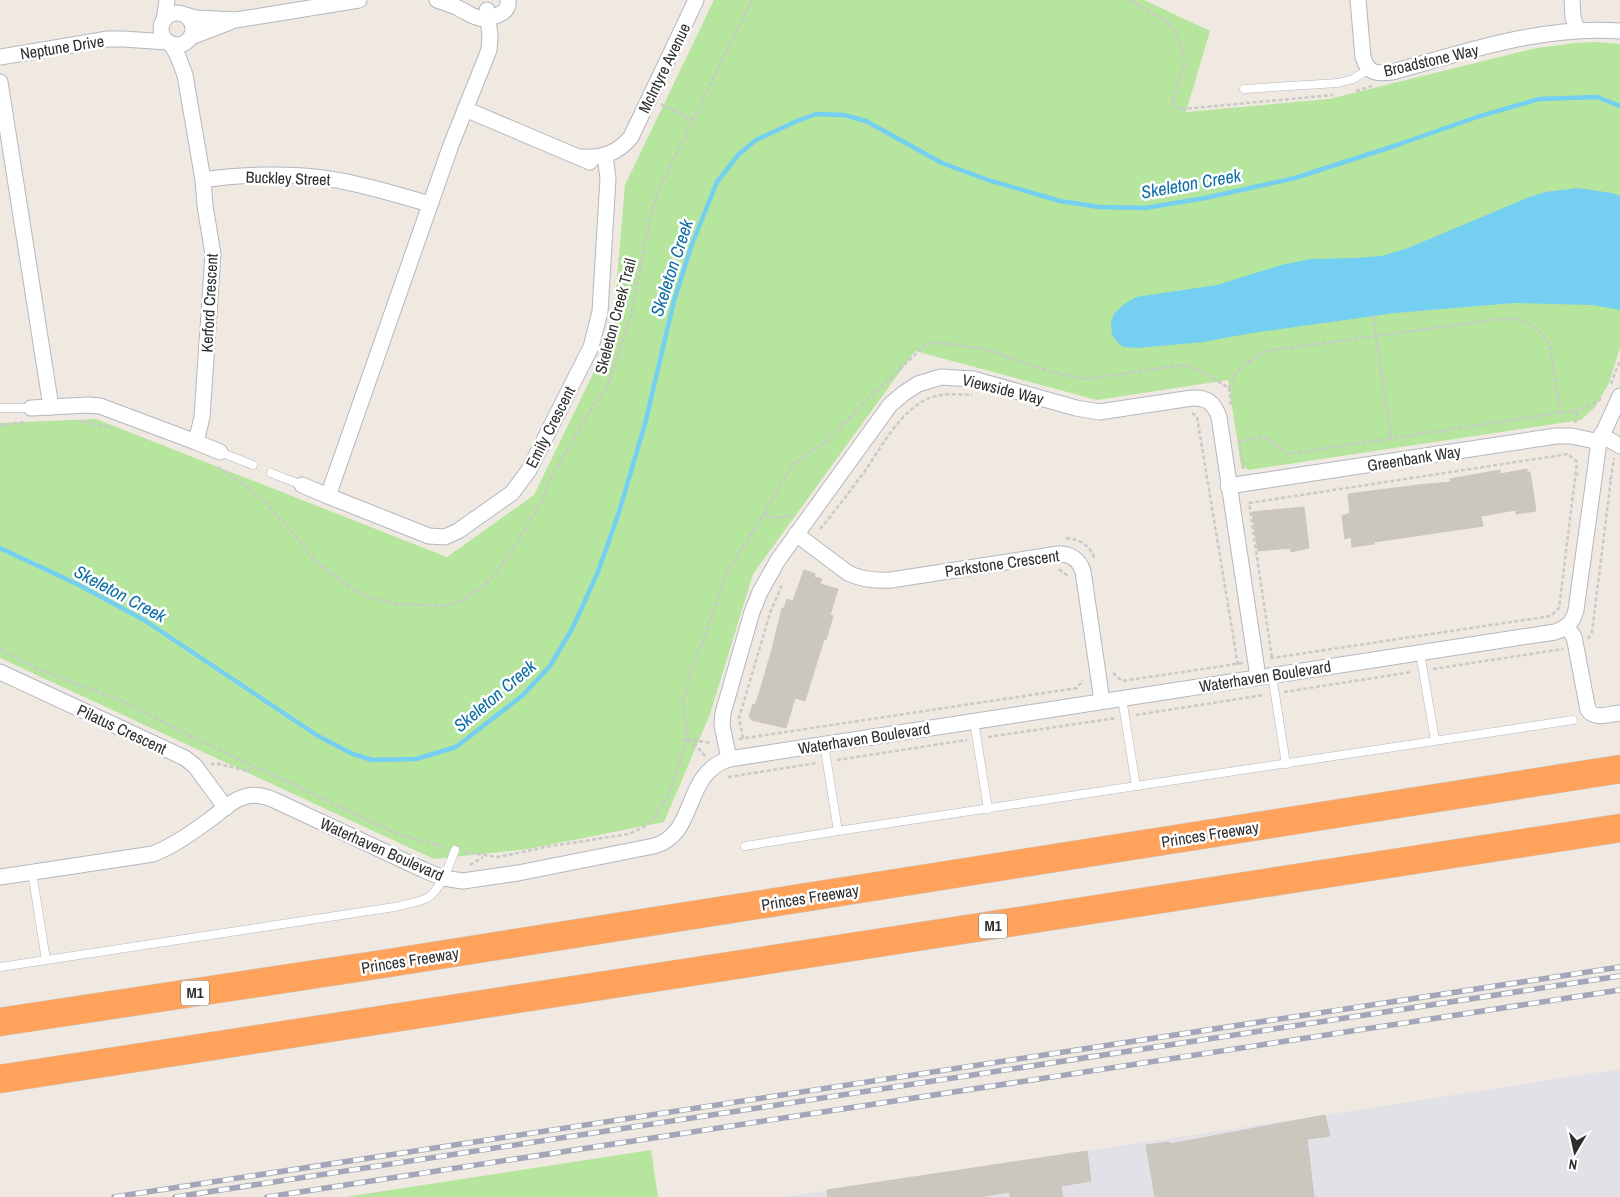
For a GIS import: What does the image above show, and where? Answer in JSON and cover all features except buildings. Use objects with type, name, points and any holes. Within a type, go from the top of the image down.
[{"type":"highway","name":"Princes Freeway","points":[[0,1022],[1620,770]]},
{"type":"highway","name":"M1","points":[[0,1079],[1620,828]]},
{"type":"street","points":[[167,0],[162,34],[169,43],[181,45],[191,38],[236,20]]},
{"type":"street","points":[[177,0],[184,15],[191,21],[193,26],[191,38]]},
{"type":"street","points":[[163,22],[172,14],[196,18],[236,20],[359,0]]},
{"type":"street","points":[[437,0],[472,16],[488,14],[495,17],[505,11],[508,0]]},
{"type":"street","name":"McIntyre Avenue","points":[[465,109],[581,157],[606,160],[631,137],[696,0]]},
{"type":"street","points":[[1358,0],[1363,57],[1369,69]]},
{"type":"street","points":[[1572,0],[1573,17],[1577,30]]},
{"type":"street","points":[[328,496],[430,204],[489,50],[488,14]]},
{"type":"street","name":"Neptune Drive","points":[[124,38],[163,22]]},
{"type":"street","name":"Broadstone Way","points":[[1369,69],[1376,72],[1392,72],[1536,34],[1577,30],[1620,31]]},
{"type":"street","name":"Neptune Drive","points":[[0,57],[108,39],[124,38],[169,43]]},
{"type":"street","name":"Kerford Crescent","points":[[185,75],[191,38]]},
{"type":"street","name":"Kerford Crescent","points":[[169,43],[177,54],[185,75],[203,180],[213,254],[202,417],[196,442]]},
{"type":"street","points":[[0,82],[50,407]]},
{"type":"street","name":"Emily Crescent","points":[[302,486],[429,536],[445,537],[458,531],[512,493],[529,470],[591,347],[596,333],[600,312],[608,178],[606,160]]},
{"type":"street","name":"Buckley Street","points":[[203,180],[222,176],[308,176],[364,186],[430,204]]},
{"type":"street","name":"Viewside Way","points":[[729,759],[722,725],[724,706],[752,612],[771,570],[890,405],[918,384],[941,377],[973,379],[1076,408],[1099,412],[1182,399],[1199,398],[1211,402],[1216,409],[1218,417],[1255,660],[1265,676]]},
{"type":"street","points":[[1613,714],[1595,716],[1588,710],[1574,638],[1567,627],[1574,618],[1576,610],[1600,438],[1615,391]]},
{"type":"street","points":[[33,415],[50,407],[100,406],[196,442],[219,459]]},
{"type":"street","name":"Greenbank Way","points":[[1228,486],[1556,436],[1600,438],[1620,446]]},
{"type":"street","name":"Parkstone Crescent","points":[[796,534],[848,573],[872,580],[891,580],[1058,554],[1070,556],[1078,562],[1083,571],[1102,700]]},
{"type":"street","name":"Waterhaven Boulevard","points":[[0,877],[153,854],[179,841],[240,798],[253,795],[263,795],[443,878],[462,880],[498,876],[661,844],[669,840],[677,831],[698,785],[707,772],[714,766],[729,759],[1102,700],[1548,634],[1567,627]]},
{"type":"street","name":"Pilatus Crescent","points":[[0,672],[185,758],[199,772],[226,808]]},
{"type":"lane","name":"Broadstone Way","points":[[1244,89],[1338,83],[1354,79],[1369,69]]},
{"type":"lane","points":[[0,408],[33,415]]},
{"type":"lane","points":[[219,459],[253,465]]},
{"type":"lane","name":"Emily Crescent","points":[[271,473],[302,486]]},
{"type":"lane","points":[[1420,653],[1435,740]]},
{"type":"lane","points":[[1265,676],[1274,694],[1286,764]]},
{"type":"lane","points":[[1122,698],[1136,786]]},
{"type":"lane","points":[[745,846],[838,830],[1573,720]]},
{"type":"lane","points":[[974,721],[988,809]]},
{"type":"lane","points":[[824,744],[838,830]]},
{"type":"lane","points":[[0,967],[395,907],[428,898],[433,894],[443,878],[455,850]]},
{"type":"lane","points":[[32,872],[46,960]]},
{"type":"path","name":"Skeleton Creek Trail","points":[[219,459],[240,482],[280,517],[315,560],[340,581],[356,591],[372,598],[396,604],[443,606],[463,600],[482,587],[496,573],[513,549],[543,499],[548,483],[593,406],[608,386],[631,315],[658,191],[752,0]]},
{"type":"path","points":[[649,98],[693,120]]},
{"type":"path","points":[[1374,316],[1391,437]]},
{"type":"path","points":[[1615,391],[1620,360]]},
{"type":"path","points":[[944,394],[980,397]]},
{"type":"path","points":[[1239,441],[1265,437],[1288,454],[1578,410],[1595,403],[1605,396]]},
{"type":"path","points":[[1189,411],[1197,417],[1238,664]]},
{"type":"path","points":[[0,425],[33,415]]},
{"type":"path","points":[[74,421],[116,428]]},
{"type":"path","points":[[1272,658],[1249,503],[1568,454],[1577,462],[1559,608],[1551,616],[1122,681],[1113,675],[1113,670],[1098,672],[1083,675],[1084,680],[1077,688],[726,742],[713,743],[686,739],[699,748],[724,778],[1576,647]]},
{"type":"path","points":[[1050,570],[1060,569],[1068,576],[1069,584]]},
{"type":"path","points":[[199,772],[215,763],[248,771],[254,766]]},
{"type":"shaded area","points":[[1620,1069],[1620,1197],[783,1197],[1325,1115]]},
{"type":"green space","points":[[714,0],[1144,0],[1210,31],[1186,112],[1329,99],[1536,48],[1596,42],[1620,44],[1620,348],[1609,383],[1595,407],[1581,420],[1249,470],[1241,465],[1228,380],[1097,400],[915,351],[753,574],[710,714],[664,822],[528,849],[434,859],[0,658],[0,423],[96,419],[447,557],[534,495],[612,335],[625,185]]},
{"type":"green space","points":[[651,1150],[658,1197],[345,1197]]},
{"type":"water","points":[[1578,188],[1620,196],[1620,310],[1593,305],[1514,303],[1395,313],[1252,333],[1203,342],[1137,348],[1124,347],[1112,335],[1111,323],[1114,314],[1123,305],[1136,297],[1217,285],[1281,265],[1311,259],[1382,256],[1408,248],[1527,198],[1545,192]]},
{"type":"waterway","name":"Skeleton Creek","points":[[0,548],[79,585],[144,620],[318,736],[353,754],[372,760],[416,759],[456,747],[523,695],[550,666],[573,627],[598,572],[619,512],[645,424],[674,301],[692,244],[717,182],[739,154],[756,140],[816,114],[844,115],[866,121],[942,163],[988,180],[1060,201],[1099,207],[1145,208],[1205,198],[1295,178],[1477,117],[1539,99],[1597,97],[1620,106]]},
{"type":"railway","points":[[114,1197],[1620,967]]},
{"type":"railway","points":[[175,1197],[1620,976]]},
{"type":"railway","points":[[267,1197],[1620,990]]}]
